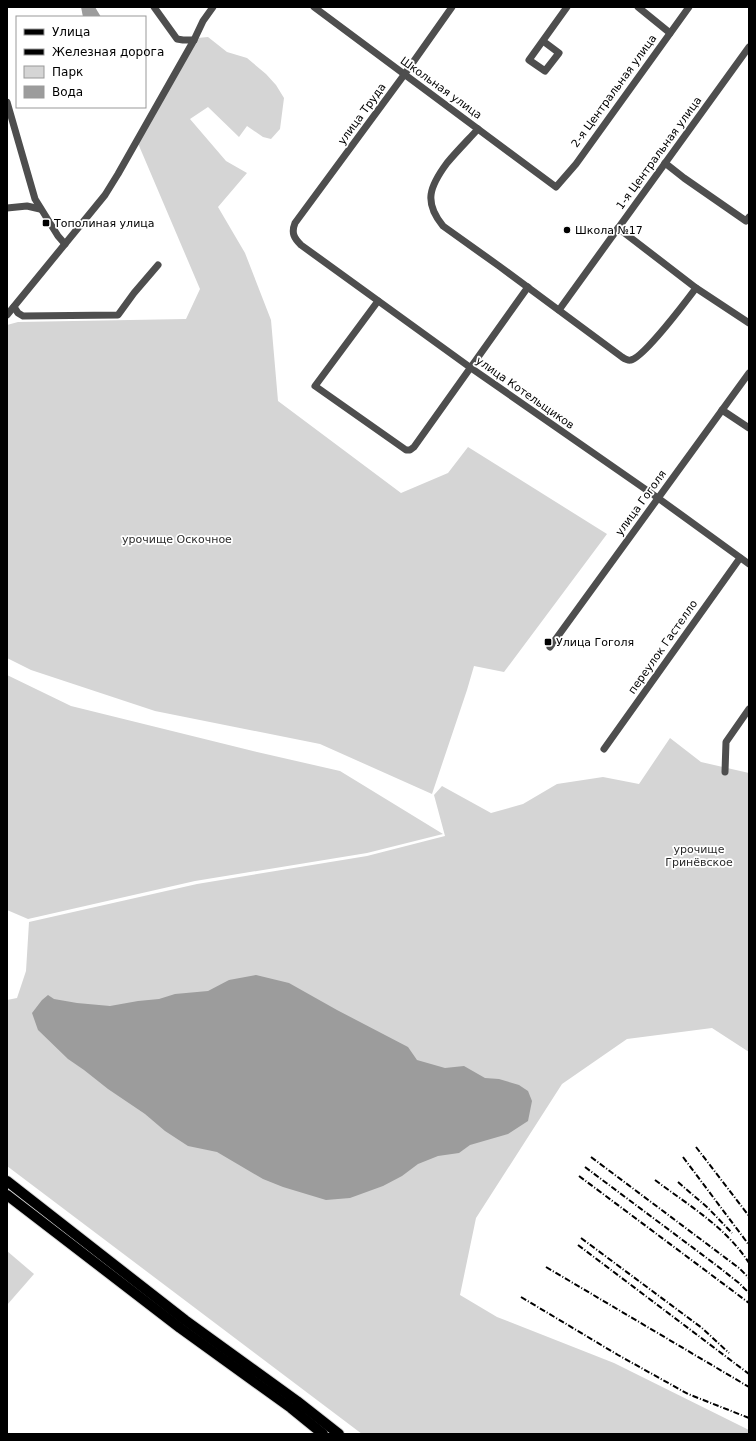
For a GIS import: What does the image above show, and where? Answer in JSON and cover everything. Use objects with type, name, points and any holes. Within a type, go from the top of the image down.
[{"type":"main road","points":[[7,1181],[185,1320],[297,1401],[339,1434]]},
{"type":"main road","points":[[7,1195],[180,1328],[291,1408],[323,1434]]},
{"type":"street","points":[[154,7],[177,38],[183,40],[194,40]]},
{"type":"street","points":[[7,315],[105,195],[194,40],[203,21],[213,7]]},
{"type":"street","name":"Школьная улица","points":[[314,7],[556,187]]},
{"type":"street","name":"улица Труда","points":[[293,234],[295,223],[452,7]]},
{"type":"street","points":[[542,41],[567,7]]},
{"type":"street","points":[[638,7],[670,33]]},
{"type":"street","name":"2-я Центральная улица","points":[[556,187],[576,164],[670,33],[685,8]]},
{"type":"street","name":"1-я Центральная улица","points":[[559,310],[749,47]]},
{"type":"street","points":[[7,105],[34,199],[58,236],[66,244]]},
{"type":"street","points":[[478,129],[453,156],[432,186],[430,195],[431,207],[435,218],[443,226],[622,357],[627,360],[632,360],[642,353],[676,314],[696,288]]},
{"type":"street","points":[[665,163],[746,222],[749,217]]},
{"type":"street","points":[[7,208],[28,206],[40,209]]},
{"type":"street","points":[[618,228],[696,288],[749,323]]},
{"type":"street","name":"улица Котельщиков","points":[[293,234],[301,245],[378,301],[471,368],[658,498],[749,564]]},
{"type":"street","points":[[14,307],[18,313],[24,316],[118,315],[134,293],[158,265]]},
{"type":"street","points":[[378,301],[315,386],[403,449],[410,450],[414,447],[528,287]]},
{"type":"street","name":"улица Гоголя","points":[[550,647],[749,373]]},
{"type":"street","points":[[722,410],[749,428]]},
{"type":"street","name":"переулок Гастелло","points":[[604,749],[740,558]]},
{"type":"street","points":[[725,772],[726,742],[749,710]]},
{"type":"green space","name":"урочище Оскочное","points":[[208,37],[227,52],[247,58],[266,74],[276,85],[284,98],[280,129],[271,139],[263,137],[247,126],[239,137],[208,107],[190,119],[226,161],[247,173],[218,207],[245,253],[271,320],[278,401],[401,493],[448,473],[468,447],[607,534],[504,672],[474,666],[432,794],[320,744],[155,711],[31,670],[7,658],[7,325],[18,322],[186,319],[200,289],[137,141],[197,38]]},
{"type":"green space","points":[[7,675],[71,706],[340,771],[443,834],[367,853],[195,881],[28,919],[7,910]]},
{"type":"green space","name":"урочище Гринёвское","points":[[670,738],[701,762],[749,773],[749,1052],[712,1028],[627,1039],[562,1084],[476,1218],[460,1295],[497,1317],[614,1363],[749,1430],[749,1434],[362,1434],[7,1166],[7,1000],[17,998],[26,971],[29,922],[197,884],[367,856],[445,836],[434,795],[442,786],[491,813],[523,804],[557,784],[603,777],[639,784]]},
{"type":"green space","points":[[7,1251],[34,1274],[7,1305]]},
{"type":"water","points":[[81,7],[95,7],[100,16],[83,16]]},
{"type":"water","points":[[256,975],[289,983],[408,1047],[417,1060],[445,1068],[464,1066],[485,1078],[499,1079],[519,1085],[528,1091],[532,1101],[528,1121],[508,1134],[470,1145],[459,1153],[438,1156],[418,1164],[402,1176],[383,1186],[350,1198],[326,1200],[283,1187],[263,1179],[217,1152],[188,1146],[165,1131],[145,1114],[68,1059],[38,1030],[32,1013],[48,995],[54,999],[110,1006],[159,999],[175,994],[208,991],[229,980]]},
{"type":"railway","points":[[696,1147],[749,1216]]},
{"type":"railway","points":[[591,1157],[739,1268],[749,1278]]},
{"type":"railway","points":[[683,1157],[749,1245]]},
{"type":"railway","points":[[585,1167],[716,1265],[749,1293]]},
{"type":"railway","points":[[579,1176],[749,1303]]},
{"type":"railway","points":[[655,1180],[706,1217],[729,1238],[749,1263]]},
{"type":"railway","points":[[678,1182],[708,1208],[732,1233]]},
{"type":"railway","points":[[581,1238],[702,1328],[729,1353]]},
{"type":"railway","points":[[578,1245],[749,1374]]},
{"type":"railway","points":[[546,1267],[749,1387]]},
{"type":"railway","points":[[521,1297],[618,1355],[688,1394],[749,1418]]},
{"type":"place","name":"Тополиная улица","points":[[46,223]]},
{"type":"place","name":"Школа №17","points":[[567,230]]},
{"type":"place","name":"Улица Гоголя","points":[[548,642]]}]
